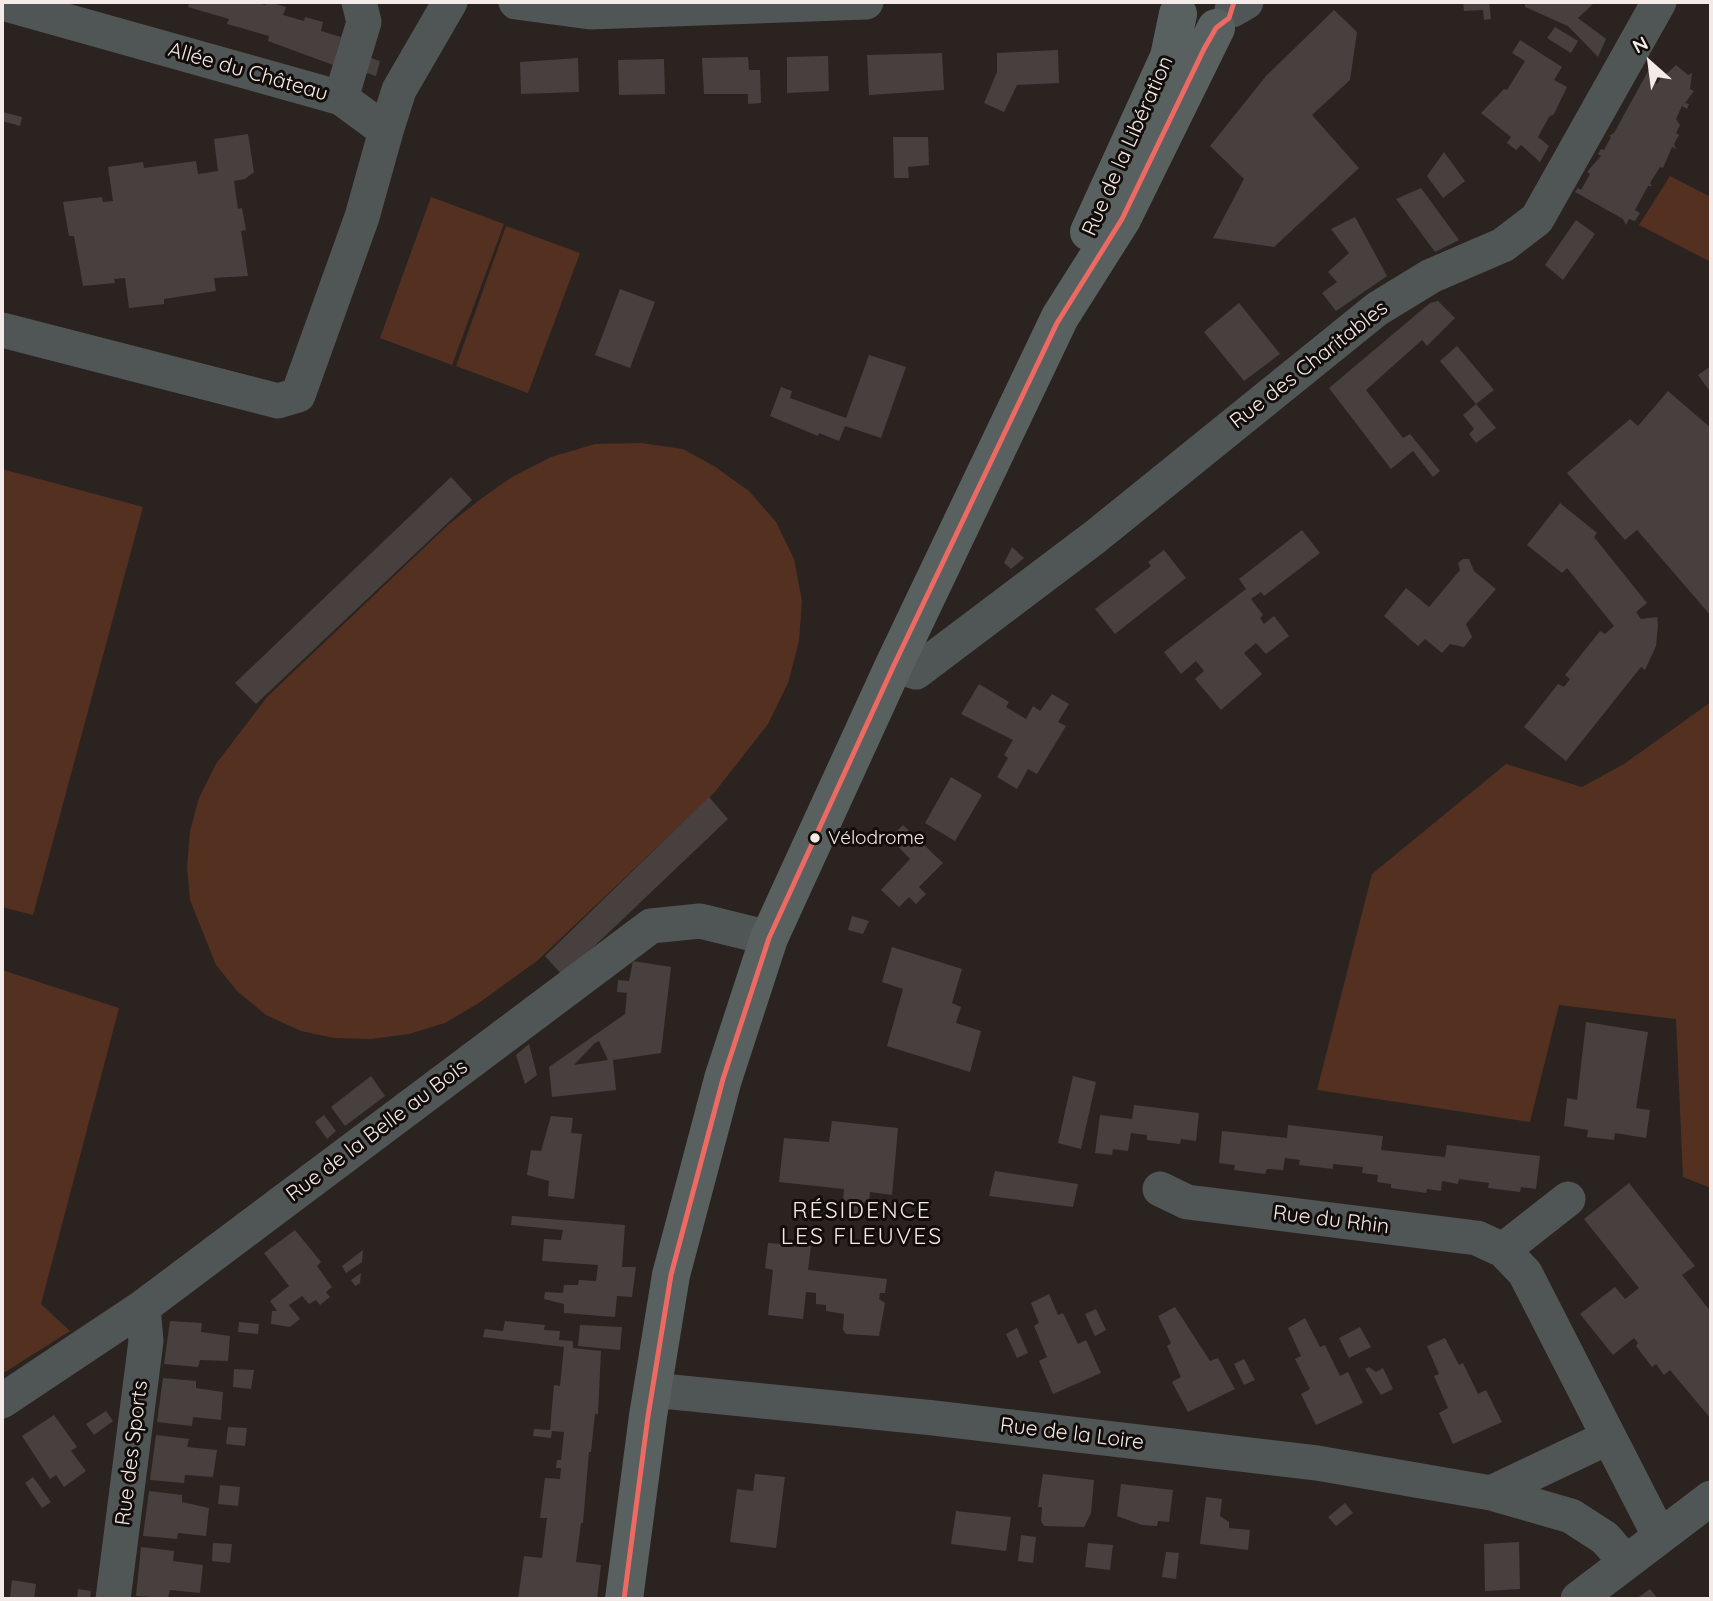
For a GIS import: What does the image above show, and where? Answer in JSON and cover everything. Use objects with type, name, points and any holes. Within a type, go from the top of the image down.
[{"type":"main road","name":"Rue de la Libération","points":[[624,1599],[652,1390],[671,1275],[695,1176],[769,938],[894,665],[1060,317],[1095,214],[1169,57],[1177,8]]},
{"type":"main road","points":[[1177,8],[1195,29],[1232,10]]},
{"type":"main road","name":"Rue de la Libération","points":[[1060,317],[1122,219],[1232,10]]},
{"type":"street","points":[[341,98],[364,22],[359,2]]},
{"type":"street","points":[[2,330],[278,401],[298,395],[362,217],[400,90],[450,2]]},
{"type":"street","points":[[516,2],[590,12],[866,2]]},
{"type":"street","name":"Rue des Charitables","points":[[894,665],[916,672],[1094,537],[1377,309],[1431,276],[1503,245],[1538,219],[1659,2]]},
{"type":"street","name":"Allée du Château","points":[[2,3],[341,98],[386,131]]},
{"type":"street","name":"Rue de la Belle au Bois","points":[[2,1401],[142,1307],[651,926],[701,921],[769,938]]},
{"type":"street","name":"Rue du Rhin","points":[[1160,1189],[1187,1202],[1477,1238],[1503,1250],[1525,1273],[1607,1438],[1659,1535]]},
{"type":"street","points":[[1503,1250],[1567,1199]]},
{"type":"street","name":"Rue des Sports","points":[[113,1599],[146,1341],[142,1307]]},
{"type":"street","name":"Rue de la Loire","points":[[652,1390],[934,1418],[1317,1463],[1491,1493],[1571,1516],[1605,1538],[1625,1561]]},
{"type":"street","points":[[1491,1493],[1607,1438]]},
{"type":"street","points":[[1578,1599],[1711,1498]]},
{"type":"shaded area","points":[[1670,176],[1711,197],[1711,262],[1639,225]]},
{"type":"shaded area","points":[[431,197],[504,224],[452,365],[380,338]]},
{"type":"shaded area","points":[[506,226],[580,253],[528,393],[456,366]]},
{"type":"shaded area","points":[[641,443],[683,449],[714,466],[749,491],[776,522],[794,559],[802,601],[799,641],[788,683],[768,724],[714,793],[538,960],[479,1003],[445,1023],[409,1034],[371,1039],[334,1038],[301,1031],[266,1015],[237,991],[216,965],[190,900],[187,867],[190,831],[199,798],[216,764],[267,697],[448,525],[482,498],[512,477],[551,457],[595,444]]},
{"type":"shaded area","points":[[2,469],[143,507],[33,915],[2,907]]},
{"type":"shaded area","points":[[1711,702],[1711,1188],[1683,1177],[1676,1019],[1559,1005],[1530,1122],[1317,1090],[1372,874],[1506,764],[1582,787],[1624,764]]},
{"type":"shaded area","points":[[2,970],[119,1008],[41,1304],[70,1331],[2,1374]]},
{"type":"building","points":[[190,2],[255,2],[265,5],[269,2],[286,7],[283,15],[304,21],[305,17],[323,22],[321,31],[341,37],[333,65],[268,41],[269,36],[227,24],[229,19],[188,7]]},
{"type":"building","points":[[1463,2],[1489,2],[1491,19],[1484,20],[1483,10],[1464,11]]},
{"type":"building","points":[[1525,2],[1595,2],[1578,18],[1606,39],[1598,57],[1568,26],[1525,7]]},
{"type":"building","points":[[1334,10],[1357,32],[1350,80],[1312,115],[1359,168],[1274,247],[1213,238],[1244,179],[1210,146],[1266,76]]},
{"type":"building","points":[[1555,27],[1578,41],[1571,53],[1547,38]]},
{"type":"building","points":[[1520,40],[1562,67],[1554,80],[1567,87],[1554,114],[1549,117],[1538,137],[1549,146],[1540,162],[1521,145],[1516,150],[1507,143],[1511,137],[1481,113],[1504,89],[1507,90],[1525,61],[1512,53]]},
{"type":"building","points":[[1058,50],[1059,83],[1017,85],[1004,112],[984,103],[997,72],[997,53]]},
{"type":"building","points":[[942,53],[944,90],[869,95],[867,55]]},
{"type":"building","points":[[362,55],[380,61],[376,76],[358,70]]},
{"type":"building","points":[[828,56],[829,91],[787,93],[787,57]]},
{"type":"building","points":[[748,57],[749,70],[760,70],[761,103],[748,104],[748,94],[704,94],[702,58]]},
{"type":"building","points":[[578,58],[579,92],[521,94],[520,62]]},
{"type":"building","points":[[664,59],[665,94],[619,95],[618,60]]},
{"type":"building","points":[[1652,64],[1657,67],[1649,79],[1657,84],[1661,78],[1659,75],[1665,75],[1676,65],[1688,75],[1692,73],[1690,89],[1694,91],[1685,103],[1689,104],[1687,109],[1682,106],[1676,119],[1680,125],[1674,144],[1676,149],[1672,147],[1663,168],[1660,167],[1650,183],[1652,186],[1648,186],[1635,210],[1640,213],[1635,221],[1629,219],[1626,225],[1623,219],[1575,192],[1578,188],[1581,190],[1590,174],[1587,172],[1601,156],[1598,154],[1601,149],[1604,150],[1611,137],[1609,136],[1614,133]]},
{"type":"building","points":[[2,112],[22,117],[20,126],[2,121]]},
{"type":"building","points":[[248,134],[254,172],[245,179],[234,181],[238,209],[242,208],[246,230],[241,231],[248,276],[214,278],[216,291],[164,299],[164,304],[129,308],[125,278],[114,279],[115,283],[83,286],[74,236],[69,236],[63,202],[102,197],[103,202],[113,201],[108,167],[143,162],[144,168],[196,161],[198,174],[218,171],[214,139]]},
{"type":"building","points":[[893,137],[928,137],[929,165],[908,167],[909,178],[894,178]]},
{"type":"building","points":[[1444,152],[1465,181],[1443,198],[1427,176]]},
{"type":"building","points":[[1421,188],[1459,240],[1435,252],[1396,199]]},
{"type":"building","points":[[1355,217],[1387,276],[1336,311],[1322,293],[1337,282],[1328,272],[1349,253],[1331,229]]},
{"type":"building","points":[[1576,220],[1595,234],[1563,280],[1545,265]]},
{"type":"building","points":[[620,289],[655,302],[630,368],[595,355]]},
{"type":"building","points":[[1438,301],[1455,318],[1427,346],[1422,340],[1366,390],[1403,438],[1410,434],[1440,471],[1433,477],[1413,451],[1391,469],[1329,388],[1430,303]]},
{"type":"building","points":[[1239,303],[1280,354],[1244,381],[1204,332]]},
{"type":"building","points":[[1457,346],[1494,390],[1476,404],[1440,361]]},
{"type":"building","points":[[869,355],[906,367],[881,438],[845,426],[839,441],[819,433],[818,436],[770,416],[781,387],[792,391],[790,398],[846,418]]},
{"type":"building","points":[[1711,366],[1711,393],[1698,375]]},
{"type":"building","points":[[1668,391],[1711,428],[1711,616],[1637,530],[1625,540],[1567,473],[1630,419],[1638,426]]},
{"type":"building","points":[[1476,404],[1496,428],[1476,443],[1469,434],[1474,429],[1463,415]]},
{"type":"building","points":[[451,477],[472,500],[256,704],[235,683]]},
{"type":"building","points":[[1560,503],[1597,533],[1594,537],[1647,603],[1636,612],[1641,619],[1657,617],[1658,625],[1656,646],[1645,670],[1641,667],[1566,761],[1524,727],[1558,684],[1564,687],[1570,679],[1565,675],[1600,631],[1605,634],[1614,626],[1567,568],[1562,573],[1527,545]]},
{"type":"building","points":[[1302,530],[1320,553],[1264,596],[1261,592],[1251,599],[1263,615],[1260,618],[1264,624],[1274,616],[1289,636],[1266,654],[1256,643],[1244,653],[1262,674],[1221,710],[1195,679],[1204,671],[1196,661],[1181,674],[1164,652],[1246,589],[1239,579]]},
{"type":"building","points":[[1012,547],[1024,558],[1011,569],[1004,563]]},
{"type":"building","points":[[1164,550],[1186,578],[1115,634],[1095,609],[1151,566],[1148,562]]},
{"type":"building","points":[[1469,559],[1474,571],[1496,589],[1466,624],[1472,637],[1464,647],[1450,644],[1442,653],[1425,639],[1418,646],[1384,616],[1406,588],[1429,607],[1460,570],[1458,563]]},
{"type":"building","points":[[979,684],[1009,702],[1006,707],[1026,719],[1033,706],[1040,711],[1052,694],[1069,704],[1058,722],[1066,726],[1037,774],[1028,769],[1017,789],[997,777],[1008,758],[1004,755],[1013,740],[961,714]]},
{"type":"building","points":[[951,777],[982,795],[955,841],[925,823]]},
{"type":"building","points":[[709,797],[728,819],[563,976],[545,956]]},
{"type":"building","points":[[903,825],[943,863],[919,887],[926,894],[916,904],[909,897],[899,907],[881,890],[910,859],[890,838]]},
{"type":"building","points":[[852,916],[869,921],[863,934],[848,930]]},
{"type":"building","points":[[892,947],[962,969],[952,1003],[961,1007],[956,1023],[981,1031],[970,1072],[887,1046],[903,989],[882,982]]},
{"type":"building","points":[[633,961],[671,967],[661,1053],[613,1060],[616,1090],[552,1097],[549,1067],[625,1014],[627,993],[617,992],[618,980],[629,981]],"holes":[[[599,1041],[608,1060],[574,1065]]]},
{"type":"building","points":[[1586,1022],[1648,1032],[1636,1108],[1650,1110],[1646,1138],[1615,1133],[1614,1140],[1587,1137],[1588,1130],[1564,1126],[1567,1098],[1577,1100]]},
{"type":"building","points":[[529,1044],[537,1075],[525,1084],[516,1055]]},
{"type":"building","points":[[371,1076],[385,1096],[345,1126],[331,1107]]},
{"type":"building","points":[[1073,1076],[1096,1082],[1081,1149],[1058,1143]]},
{"type":"building","points":[[1134,1105],[1199,1113],[1196,1141],[1181,1139],[1180,1144],[1147,1140],[1147,1135],[1131,1133],[1128,1151],[1113,1149],[1112,1155],[1095,1153],[1100,1115],[1132,1119]]},
{"type":"building","points":[[324,1115],[336,1131],[327,1139],[315,1122]]},
{"type":"building","points":[[551,1116],[573,1118],[571,1133],[582,1134],[574,1199],[548,1196],[549,1181],[527,1175],[531,1150],[541,1151]]},
{"type":"building","points":[[832,1121],[898,1128],[892,1195],[870,1192],[869,1202],[864,1202],[862,1216],[852,1215],[854,1201],[843,1201],[844,1189],[779,1182],[784,1138],[829,1142]]},
{"type":"building","points":[[1288,1125],[1383,1136],[1381,1150],[1445,1157],[1447,1145],[1540,1156],[1536,1189],[1521,1187],[1520,1192],[1488,1188],[1489,1183],[1459,1179],[1458,1184],[1442,1181],[1441,1191],[1427,1189],[1426,1193],[1391,1188],[1391,1184],[1377,1182],[1378,1175],[1362,1173],[1363,1167],[1333,1164],[1333,1169],[1299,1165],[1300,1160],[1285,1158],[1283,1170],[1267,1169],[1265,1174],[1234,1170],[1235,1165],[1219,1163],[1222,1131],[1287,1138]]},
{"type":"building","points":[[995,1171],[1078,1184],[1073,1207],[989,1196]]},
{"type":"building","points":[[1629,1183],[1695,1266],[1682,1275],[1711,1312],[1711,1419],[1670,1370],[1664,1375],[1656,1364],[1652,1367],[1636,1346],[1638,1343],[1634,1338],[1613,1355],[1580,1314],[1615,1287],[1625,1299],[1639,1288],[1584,1219]]},
{"type":"building","points":[[512,1216],[625,1225],[622,1267],[636,1267],[632,1297],[617,1296],[615,1317],[564,1313],[564,1304],[544,1299],[545,1292],[563,1293],[564,1285],[578,1285],[579,1280],[596,1281],[598,1265],[542,1261],[544,1239],[561,1240],[563,1230],[511,1225]]},
{"type":"building","points":[[295,1230],[321,1262],[317,1266],[332,1287],[326,1292],[330,1297],[320,1305],[316,1300],[309,1304],[302,1296],[289,1305],[300,1319],[290,1327],[271,1324],[272,1311],[277,1311],[270,1301],[289,1286],[264,1253]]},
{"type":"building","points":[[768,1243],[811,1246],[808,1270],[887,1279],[885,1293],[880,1293],[879,1299],[885,1303],[879,1336],[846,1334],[843,1330],[844,1314],[826,1311],[826,1305],[816,1304],[816,1293],[806,1292],[803,1319],[768,1315],[773,1270],[765,1268]]},
{"type":"building","points":[[363,1250],[362,1262],[346,1273],[342,1266]]},
{"type":"building","points":[[361,1273],[360,1283],[355,1286],[351,1280]]},
{"type":"building","points":[[1049,1294],[1058,1315],[1063,1313],[1078,1344],[1086,1340],[1101,1373],[1053,1394],[1039,1361],[1047,1357],[1034,1326],[1039,1323],[1031,1303]]},
{"type":"building","points":[[1175,1307],[1210,1361],[1218,1358],[1235,1389],[1188,1412],[1172,1382],[1181,1377],[1167,1346],[1171,1343],[1158,1316]]},
{"type":"building","points":[[1096,1309],[1106,1330],[1095,1336],[1085,1314]]},
{"type":"building","points":[[1305,1318],[1320,1347],[1325,1345],[1340,1376],[1348,1372],[1363,1403],[1316,1425],[1301,1394],[1310,1389],[1295,1359],[1301,1356],[1288,1328]]},
{"type":"building","points":[[170,1321],[202,1323],[201,1332],[230,1336],[228,1361],[200,1360],[198,1367],[164,1364]]},
{"type":"building","points":[[505,1321],[545,1325],[544,1330],[560,1331],[559,1340],[573,1341],[573,1348],[601,1351],[598,1414],[595,1414],[589,1452],[583,1523],[576,1562],[601,1565],[597,1599],[518,1599],[524,1556],[542,1558],[547,1518],[540,1518],[545,1478],[560,1479],[561,1468],[556,1468],[557,1460],[561,1460],[564,1432],[552,1431],[551,1438],[533,1436],[534,1429],[550,1430],[554,1385],[560,1386],[564,1347],[483,1337],[485,1329],[503,1331]]},
{"type":"building","points":[[239,1322],[259,1324],[258,1334],[238,1332]]},
{"type":"building","points":[[580,1325],[622,1327],[620,1350],[578,1346]]},
{"type":"building","points":[[1360,1327],[1371,1347],[1349,1358],[1339,1338]]},
{"type":"building","points":[[1017,1328],[1028,1353],[1017,1358],[1006,1334]]},
{"type":"building","points":[[1445,1338],[1459,1365],[1463,1363],[1478,1394],[1486,1390],[1502,1422],[1453,1444],[1439,1413],[1448,1408],[1434,1376],[1439,1374],[1427,1346]]},
{"type":"building","points":[[1244,1359],[1255,1380],[1244,1385],[1234,1364]]},
{"type":"building","points":[[1369,1367],[1376,1372],[1383,1368],[1393,1389],[1381,1395],[1365,1369]]},
{"type":"building","points":[[234,1369],[254,1370],[251,1389],[233,1387]]},
{"type":"building","points":[[163,1378],[196,1381],[196,1388],[223,1392],[221,1420],[193,1417],[192,1426],[157,1422]]},
{"type":"building","points":[[106,1411],[113,1421],[94,1435],[86,1424]]},
{"type":"building","points":[[54,1415],[77,1447],[71,1451],[86,1471],[64,1487],[56,1475],[50,1479],[22,1436]]},
{"type":"building","points":[[228,1427],[247,1428],[245,1446],[226,1444]]},
{"type":"building","points":[[156,1435],[189,1439],[187,1447],[217,1450],[213,1477],[185,1475],[184,1483],[150,1480]]},
{"type":"building","points":[[755,1474],[785,1477],[776,1548],[730,1542],[737,1489],[753,1491]]},
{"type":"building","points":[[1043,1474],[1094,1480],[1091,1513],[1084,1527],[1044,1526],[1041,1521],[1042,1507],[1038,1507]]},
{"type":"building","points":[[33,1477],[51,1502],[42,1508],[25,1483]]},
{"type":"building","points":[[1121,1484],[1173,1490],[1169,1522],[1158,1521],[1157,1526],[1142,1525],[1117,1516]]},
{"type":"building","points":[[220,1485],[240,1487],[238,1506],[218,1504]]},
{"type":"building","points":[[149,1491],[182,1495],[182,1502],[209,1508],[206,1536],[178,1533],[177,1539],[143,1536]]},
{"type":"building","points":[[1206,1497],[1222,1499],[1220,1516],[1229,1522],[1229,1528],[1250,1530],[1248,1550],[1200,1544]]},
{"type":"building","points":[[1345,1503],[1353,1513],[1336,1526],[1328,1517]]},
{"type":"building","points":[[956,1511],[1011,1517],[1006,1551],[951,1544]]},
{"type":"building","points":[[1021,1535],[1036,1537],[1033,1563],[1018,1561]]},
{"type":"building","points":[[1519,1542],[1520,1589],[1485,1591],[1484,1544]]},
{"type":"building","points":[[213,1543],[232,1544],[230,1563],[212,1561]]},
{"type":"building","points":[[1088,1543],[1113,1545],[1110,1570],[1085,1567]]},
{"type":"building","points":[[141,1547],[174,1551],[173,1561],[203,1565],[200,1593],[170,1590],[168,1598],[136,1596]]},
{"type":"building","points":[[1166,1552],[1179,1553],[1176,1579],[1162,1577]]},
{"type":"building","points":[[12,1580],[36,1584],[34,1599],[10,1598]]},
{"type":"building","points":[[78,1589],[91,1591],[90,1599],[77,1599]]},
{"type":"building","points":[[1650,1589],[1658,1599],[1636,1599]]},
{"type":"transit line","points":[[624,1599],[648,1416],[671,1275],[723,1079],[769,938],[894,665],[1057,323],[1122,219],[1204,49],[1216,28],[1229,18],[1234,2]]},
{"type":"place","name":"Vélodrome","points":[[815,838]]},
{"type":"district","name":"RÉSIDENCE LES FLEUVES","points":[[862,1224]]}]
